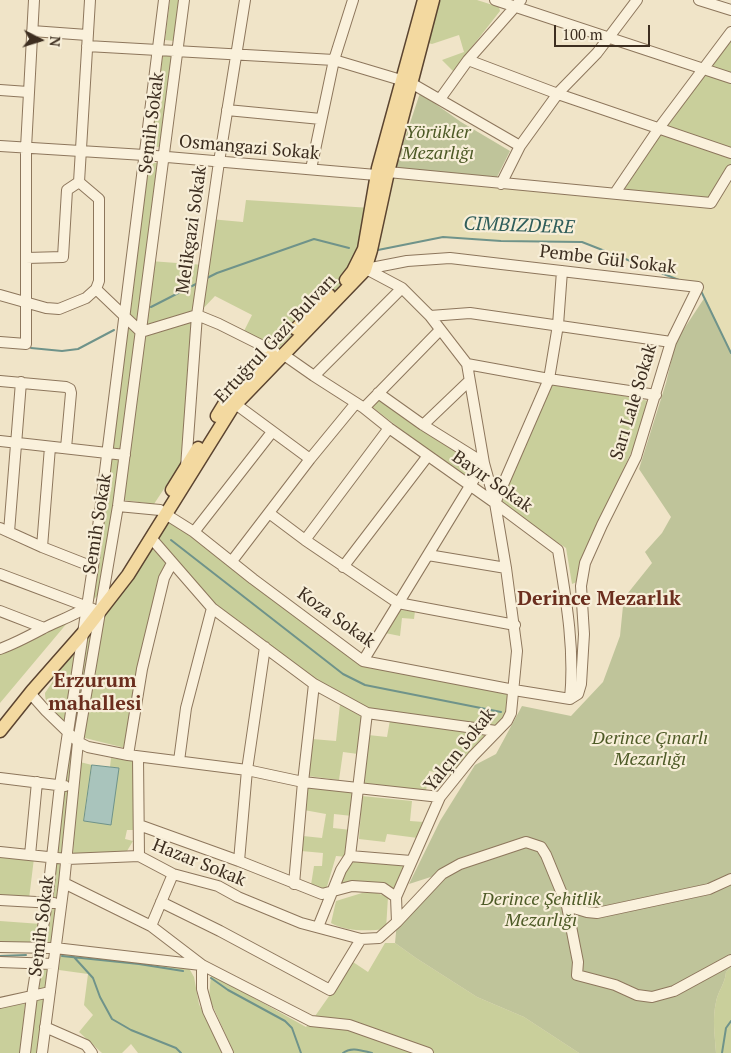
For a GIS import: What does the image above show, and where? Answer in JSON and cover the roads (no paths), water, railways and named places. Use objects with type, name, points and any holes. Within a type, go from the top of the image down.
[{"type":"main road","name":"Ertuğrul Gazi Bulvarı","points":[[280,353],[353,271],[364,249],[406,82],[424,0]]},
{"type":"main road","name":"Ertuğrul Gazi Bulvarı","points":[[406,82],[433,0]]},
{"type":"main road","name":"Ertuğrul Gazi Bulvarı","points":[[0,731],[30,693],[83,633],[94,610],[128,575],[152,539],[163,512],[186,467],[232,401],[365,270],[371,250],[382,174]]},
{"type":"main road","name":"Ertuğrul Gazi Bulvarı","points":[[0,720],[94,610],[122,574],[232,401]]},
{"type":"street","points":[[0,342],[26,344],[26,148],[34,0]]},
{"type":"street","points":[[79,182],[90,0]]},
{"type":"street","name":"Semih Sokak","points":[[94,610],[93,567],[126,317],[164,0]]},
{"type":"street","name":"Semih Sokak","points":[[25,1053],[32,996],[61,903],[94,610],[118,506],[184,0]]},
{"type":"street","name":"Melikgazi Sokak","points":[[186,467],[197,315],[218,162],[244,0]]},
{"type":"street","points":[[311,169],[334,60],[353,0]]},
{"type":"street","points":[[495,0],[519,3],[608,38],[731,78]]},
{"type":"street","points":[[501,184],[520,146],[558,94],[597,53],[637,0]]},
{"type":"street","points":[[699,0],[731,10]]},
{"type":"street","points":[[440,99],[468,60],[519,3]]},
{"type":"street","points":[[32,31],[88,35]]},
{"type":"street","points":[[615,194],[659,128],[731,32]]},
{"type":"street","points":[[87,46],[334,60],[406,82],[440,99],[520,146]]},
{"type":"street","points":[[468,60],[558,94],[731,154]]},
{"type":"street","points":[[0,90],[28,92]]},
{"type":"street","points":[[227,110],[322,119]]},
{"type":"street","name":"Osmangazi Sokak","points":[[0,146],[144,155],[382,174],[711,203],[731,170]]},
{"type":"street","points":[[26,258],[63,257],[67,190],[79,182]]},
{"type":"street","points":[[0,295],[46,308],[59,309],[86,298],[96,289],[99,281],[99,199],[79,182]]},
{"type":"street","name":"Pembe Gül Sokak","points":[[365,270],[407,261],[450,258],[698,287],[671,342]]},
{"type":"street","points":[[363,661],[484,463],[466,364],[430,316],[402,288],[365,270]]},
{"type":"street","points":[[495,503],[549,379],[558,325],[562,271]]},
{"type":"street","points":[[314,376],[402,288]]},
{"type":"street","points":[[96,289],[141,332],[197,315]]},
{"type":"street","name":"Sarı Lale Sokak","points":[[430,316],[470,313],[671,342],[636,457],[585,564],[581,586],[584,634],[581,684],[578,694],[570,699]]},
{"type":"street","name":"Bayır Sokak","points":[[197,315],[280,353],[360,405],[388,428],[558,550],[571,648],[572,682],[570,699]]},
{"type":"street","points":[[232,561],[310,459],[360,405],[378,393],[440,330]]},
{"type":"street","points":[[466,364],[656,395]]},
{"type":"street","points":[[0,381],[66,387],[70,389],[66,448]]},
{"type":"street","points":[[423,425],[469,381]]},
{"type":"street","points":[[21,382],[16,443],[4,530],[42,548],[93,567]]},
{"type":"street","points":[[378,393],[423,425],[484,463]]},
{"type":"street","points":[[232,401],[310,459]]},
{"type":"street","points":[[305,540],[388,428]]},
{"type":"street","points":[[194,532],[272,432]]},
{"type":"street","points":[[0,441],[125,455]]},
{"type":"street","points":[[42,548],[50,447]]},
{"type":"street","points":[[343,567],[428,457]]},
{"type":"street","name":"Yalçın Sokak","points":[[397,922],[396,897],[440,798],[473,756],[507,721],[511,713],[517,650],[515,625],[495,503],[484,463]]},
{"type":"street","points":[[118,506],[163,512]]},
{"type":"street","name":"Koza Sokak","points":[[163,512],[194,532],[253,579],[363,661],[570,699]]},
{"type":"street","points":[[268,513],[343,567],[398,603],[515,625]]},
{"type":"street","points":[[152,539],[212,608],[314,684],[368,712],[496,731]]},
{"type":"street","points":[[428,555],[506,568]]},
{"type":"street","points":[[139,856],[139,825],[133,756],[142,669],[164,578],[172,563]]},
{"type":"street","points":[[0,574],[94,610]]},
{"type":"street","points":[[179,761],[186,708],[212,608]]},
{"type":"street","points":[[0,649],[21,641],[44,628],[94,610]]},
{"type":"street","points":[[0,611],[44,628]]},
{"type":"street","name":"Semih Sokak","points":[[42,1053],[50,992],[46,956],[47,902],[60,785],[83,633]]},
{"type":"street","points":[[239,861],[247,770],[264,646]]},
{"type":"street","points":[[294,884],[314,684]]},
{"type":"street","points":[[30,693],[68,733],[78,742],[88,747],[133,756],[247,770],[303,782],[440,798]]},
{"type":"street","points":[[318,928],[341,870],[350,856],[368,712]]},
{"type":"street","points":[[0,778],[73,787]]},
{"type":"street","points":[[30,855],[37,782]]},
{"type":"street","points":[[139,825],[239,861],[322,894],[352,886],[383,888],[396,897]]},
{"type":"street","points":[[397,922],[442,874],[460,864],[526,842],[541,847],[567,906],[578,962],[577,974],[637,995],[652,997],[674,991],[731,960]]},
{"type":"street","name":"Hazar Sokak","points":[[0,852],[67,859],[139,856],[173,874],[218,886],[238,897],[301,923],[361,939],[379,938],[397,922]]},
{"type":"street","points":[[350,856],[412,861]]},
{"type":"street","points":[[151,926],[173,874]]},
{"type":"street","points":[[567,906],[597,913],[709,889],[731,880]]},
{"type":"street","points":[[64,883],[151,926],[202,965],[311,1021],[349,1025],[428,1053]]},
{"type":"street","points":[[0,900],[61,903]]},
{"type":"street","points":[[161,902],[220,931],[330,990],[361,939]]},
{"type":"street","points":[[0,947],[46,956],[202,965]]},
{"type":"street","points":[[0,962],[46,956]]},
{"type":"street","points":[[202,965],[202,989],[208,1011],[228,1053]]},
{"type":"street","points":[[0,1003],[50,992]]},
{"type":"street","points":[[45,1027],[87,1050]]},
{"type":"water","points":[[92,765],[119,768],[111,825],[84,821]]},
{"type":"waterway","name":"CIMBIZDERE","points":[[378,250],[443,237],[501,241],[582,242],[679,280]]},
{"type":"waterway","name":"CIMBIZDERE","points":[[207,278],[314,239],[349,248]]},
{"type":"waterway","name":"CIMBIZDERE","points":[[151,307],[196,284]]},
{"type":"waterway","name":"CIMBIZDERE","points":[[701,291],[731,353]]},
{"type":"waterway","name":"CIMBIZDERE","points":[[31,348],[62,351],[78,349],[114,330]]},
{"type":"waterway","points":[[171,540],[343,674],[365,685],[501,712]]},
{"type":"waterway","points":[[0,956],[26,955]]},
{"type":"waterway","points":[[62,956],[139,964],[183,971]]},
{"type":"waterway","points":[[73,956],[93,978],[100,997],[112,1019],[131,1030],[176,1048],[181,1053]]},
{"type":"waterway","points":[[211,978],[228,990],[285,1021],[292,1028],[301,1053]]},
{"type":"waterway","points":[[722,1053],[726,1028],[731,1021]]},
{"type":"waterway","points":[[343,1053],[353,1049],[372,1053]]},
{"type":"district","name":"Derince Mezarlık","points":[[599,599]]},
{"type":"district","name":"Erzurum mahallesi","points":[[95,692]]},
{"type":"park label","name":"Yörükler Mezarlığı","points":[[438,143]]},
{"type":"park label","name":"Derince Çınarlı Mezarlığı","points":[[650,750]]},
{"type":"park label","name":"Derince Şehitlik Mezarlığı","points":[[541,910]]}]
